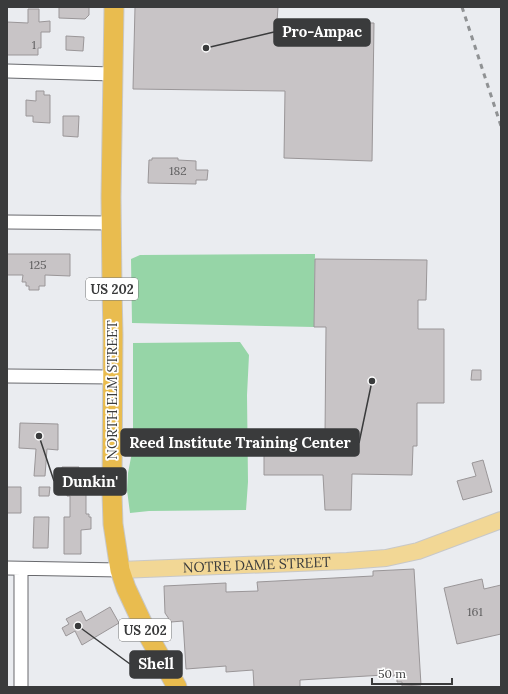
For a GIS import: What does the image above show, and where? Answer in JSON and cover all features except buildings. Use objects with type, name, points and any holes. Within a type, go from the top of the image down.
[{"type":"highway","name":"NORTH ELM STREET","points":[[114,7],[111,223],[114,335],[112,508],[115,542],[120,570],[132,603],[148,635],[178,687]]},
{"type":"main road","name":"NOTRE DAME STREET","points":[[120,570],[347,561],[386,558],[418,551],[501,520]]},
{"type":"street","points":[[7,71],[112,74]]},
{"type":"street","points":[[7,222],[111,223]]},
{"type":"street","points":[[7,376],[113,377]]},
{"type":"street","name":"NOTRE DAME STREET","points":[[7,568],[120,570]]},
{"type":"street","points":[[21,569],[21,687]]},
{"type":"green space","points":[[315,254],[314,327],[132,323],[131,259],[140,255]]},
{"type":"green space","points":[[240,342],[249,355],[247,395],[248,482],[246,510],[149,511],[130,513],[127,490],[128,473],[133,447],[133,343]]},
{"type":"railway","points":[[462,7],[501,126]]},
{"type":"place","name":"Pro-Ampac","points":[[206,48]]},
{"type":"place","name":"Reed Institute Training Center","points":[[372,381]]},
{"type":"place","name":"Dunkin'","points":[[39,436]]},
{"type":"place","name":"Shell","points":[[78,626]]}]
